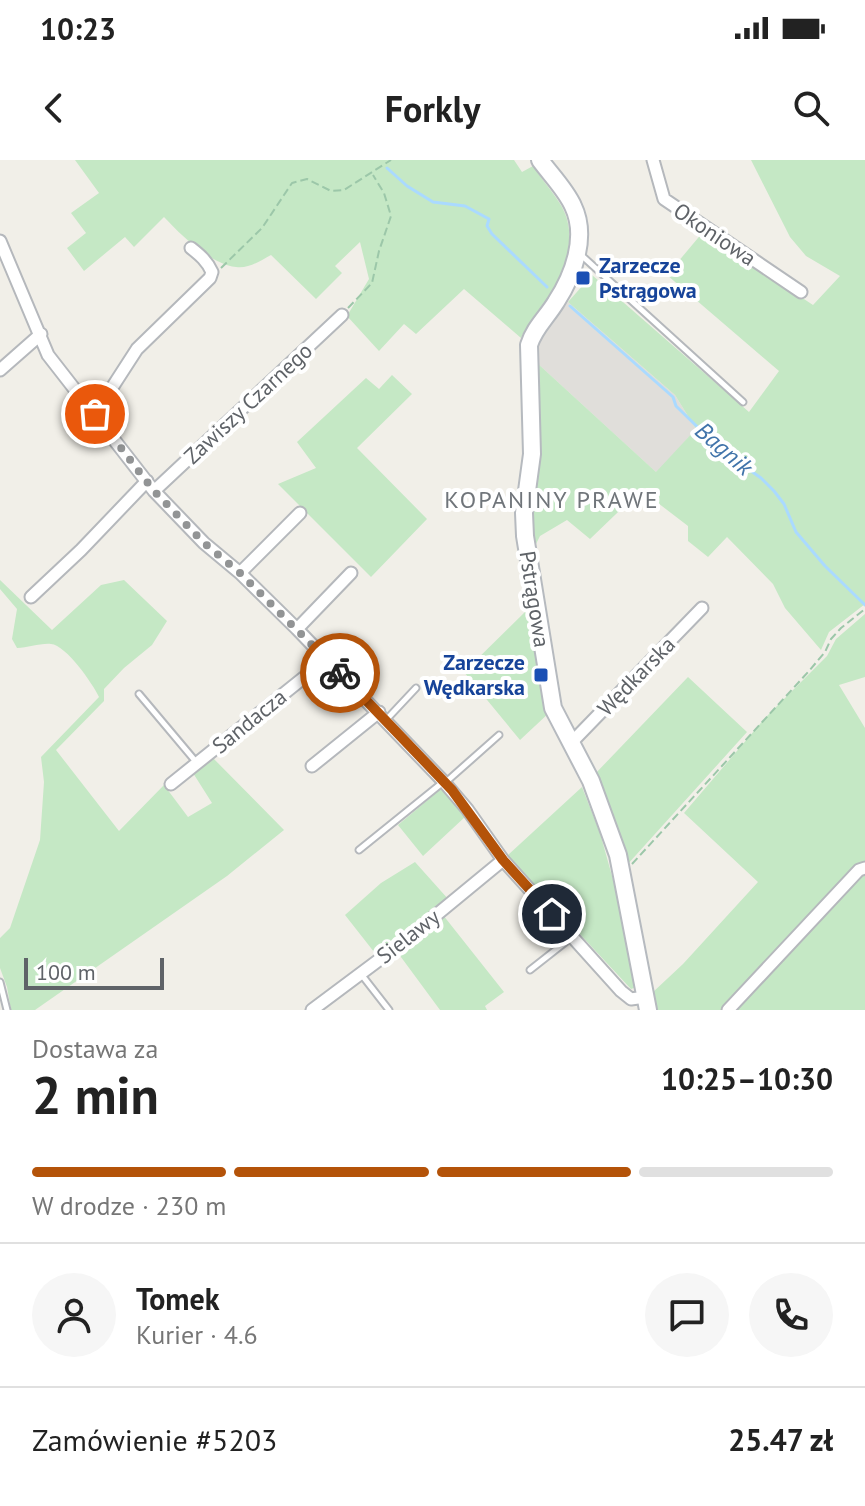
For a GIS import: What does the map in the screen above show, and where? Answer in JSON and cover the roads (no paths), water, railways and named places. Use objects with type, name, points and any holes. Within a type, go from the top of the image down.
[{"type":"street","name":"Pstrągowa","points":[[540,160],[573,205],[577,216],[577,252],[573,272],[529,345],[532,454],[524,520],[552,701],[596,794],[623,875],[647,1004]]},
{"type":"street","name":"Okoniowa","points":[[653,160],[664,199],[801,292]]},
{"type":"street","points":[[0,241],[48,355],[151,486],[204,543],[240,573],[327,659],[445,782],[503,860],[628,998],[647,1004]]},
{"type":"street","points":[[95,414],[137,349],[210,278],[212,272],[191,248]]},
{"type":"street","name":"Zawiszy Czarnego","points":[[31,597],[342,315]]},
{"type":"street","points":[[0,370],[41,334]]},
{"type":"street","points":[[240,573],[300,513]]},
{"type":"street","points":[[297,629],[351,573]]},
{"type":"street","name":"Wędkarska","points":[[571,743],[702,608]]},
{"type":"street","name":"Sandacza","points":[[171,784],[327,659]]},
{"type":"street","points":[[312,766],[383,716]]},
{"type":"street","name":"Sielawy","points":[[312,1010],[328,1005],[360,973],[407,939],[503,860]]},
{"type":"street","points":[[728,1010],[859,870],[865,868]]},
{"type":"lane","points":[[577,252],[743,402]]},
{"type":"lane","points":[[383,716],[416,688]]},
{"type":"lane","points":[[139,694],[197,763]]},
{"type":"lane","points":[[359,850],[499,735]]},
{"type":"lane","points":[[530,970],[573,937]]},
{"type":"lane","points":[[360,973],[389,1010]]},
{"type":"lane","points":[[0,982],[7,1010]]},
{"type":"waterway","name":"Bagnik","points":[[387,168],[407,186],[433,202],[465,206],[489,219],[487,226],[492,234],[547,287]]},
{"type":"waterway","name":"Bagnik","points":[[570,306],[673,397],[676,406],[721,450],[774,491],[784,504],[796,532],[865,605]]},
{"type":"place","name":"Zarzecze Pstrągowa","points":[[583,278]]},
{"type":"place","name":"Zarzecze Wędkarska","points":[[541,675]]},
{"type":"district","name":"KOPANINY PRAWE","points":[[552,500]]}]
